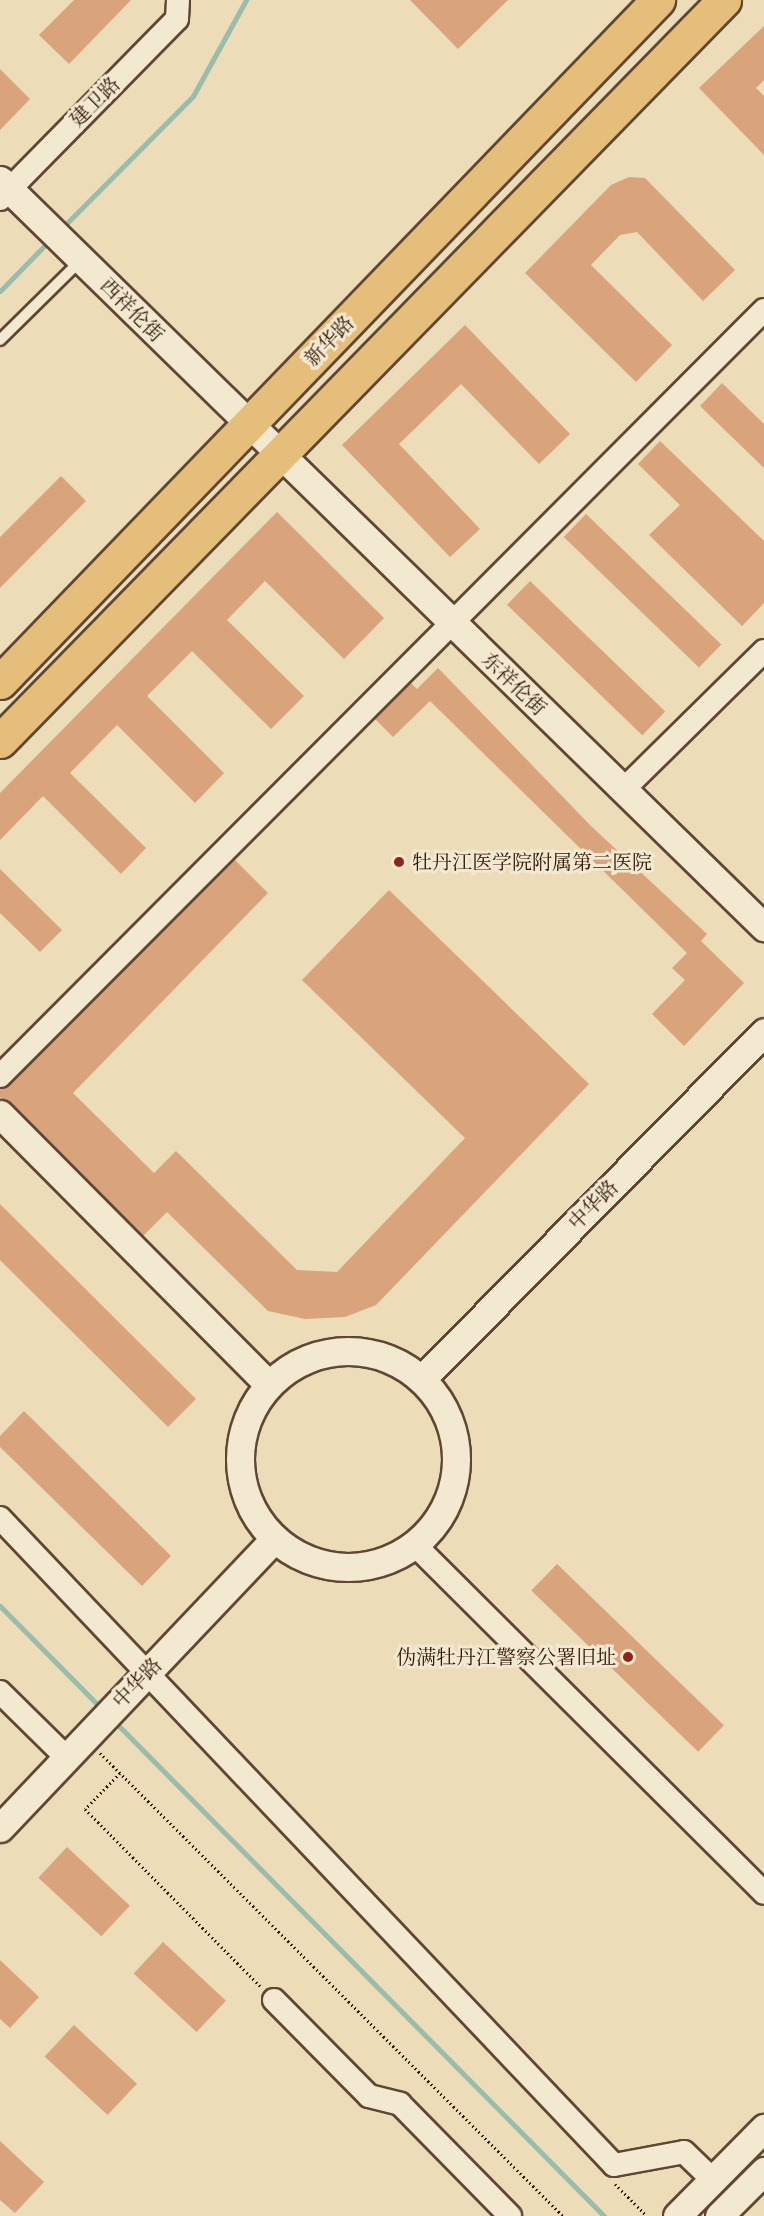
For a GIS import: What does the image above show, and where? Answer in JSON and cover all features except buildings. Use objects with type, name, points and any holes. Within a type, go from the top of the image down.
[{"type":"main road","name":"新华路","points":[[0,682],[264,440],[658,0]]},
{"type":"main road","points":[[0,741],[264,440],[724,0]]},
{"type":"street","name":"建卫路","points":[[3,189],[177,19],[178,0]]},
{"type":"street","name":"西祥伦街","points":[[3,189],[81,260],[264,440]]},
{"type":"street","points":[[0,1076],[764,310]]},
{"type":"street","name":"东祥伦街","points":[[264,440],[764,927]]},
{"type":"street","points":[[623,790],[764,651]]},
{"type":"street","name":"中华路","points":[[422,1379],[764,1032]]},
{"type":"street","points":[[0,1114],[268,1384]]},
{"type":"street","points":[[361,1350],[393,1360],[422,1379],[447,1418],[455,1441],[455,1476],[444,1510],[414,1544],[393,1558],[363,1567],[331,1566],[300,1557],[274,1539],[253,1512],[241,1480],[240,1446],[249,1413],[268,1384],[295,1363],[327,1352],[361,1350]]},
{"type":"street","points":[[0,1518],[149,1670],[614,2164],[684,2152],[713,2180]]},
{"type":"street","name":"中华路","points":[[0,1828],[274,1539]]},
{"type":"street","points":[[414,1544],[764,1893]]},
{"type":"street","points":[[0,1692],[66,1757]]},
{"type":"street","points":[[274,2000],[369,2096],[400,2104],[510,2216]]},
{"type":"street","points":[[677,2216],[764,2128]]},
{"type":"street","points":[[719,2216],[764,2171]]},
{"type":"lane","points":[[0,340],[81,260]]},
{"type":"path","points":[[85,1738],[563,2216]]},
{"type":"path","points":[[120,1772],[85,1809],[274,2000]]},
{"type":"waterway","points":[[60,230],[193,96],[246,0]]},
{"type":"waterway","points":[[0,291],[49,241]]},
{"type":"waterway","points":[[0,1606],[102,1709]]},
{"type":"waterway","points":[[113,1720],[604,2216]]},
{"type":"place","name":"牡丹江医学院附属第二医院","points":[[399,862]]},
{"type":"place","name":"伪满牡丹江警察公署旧址","points":[[628,1657]]}]
